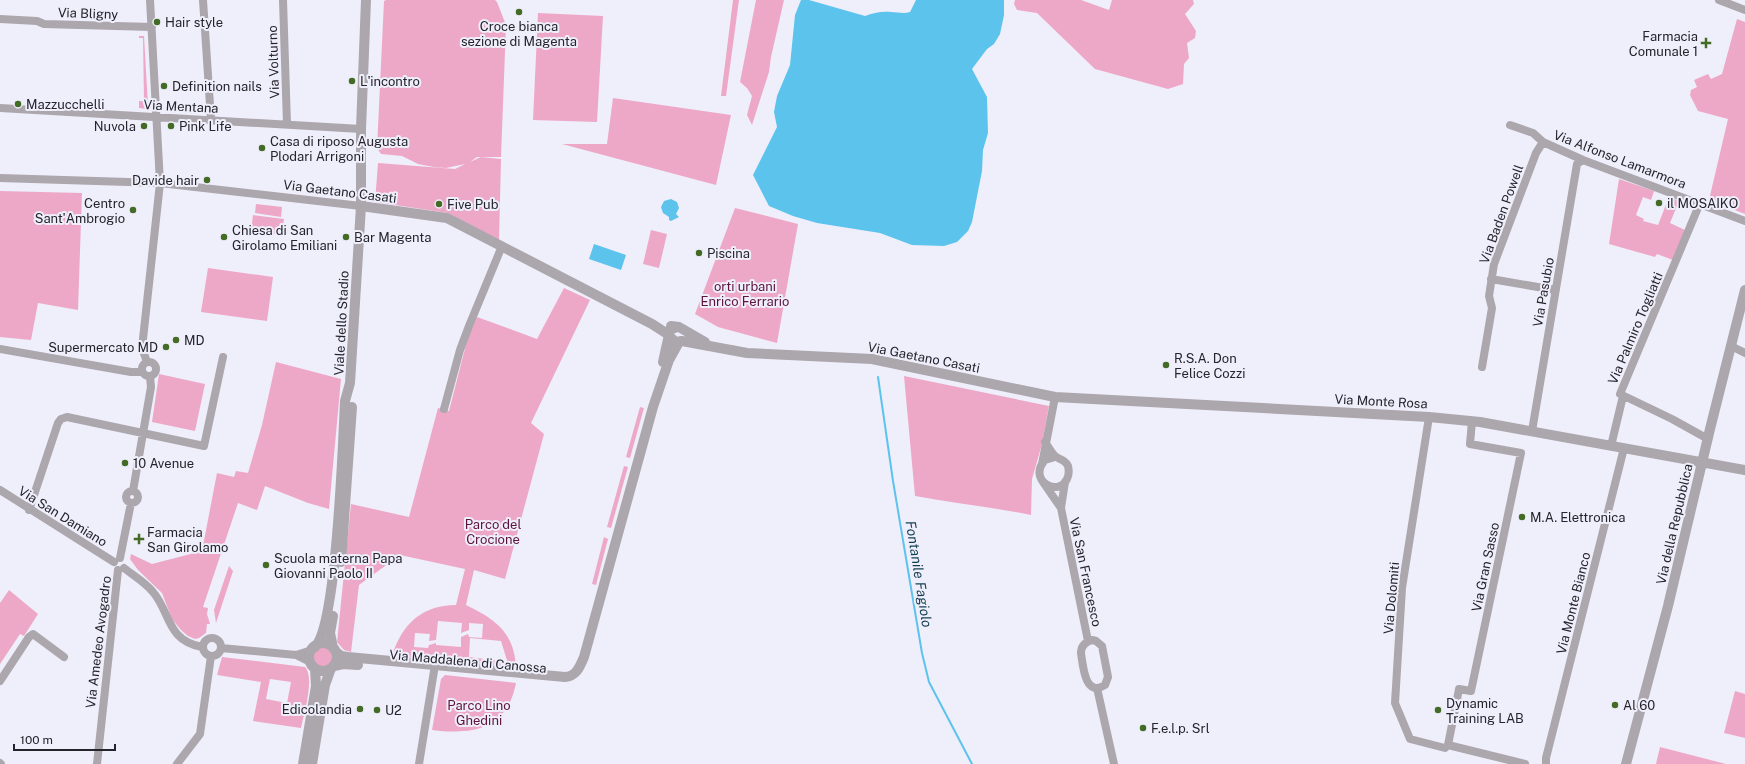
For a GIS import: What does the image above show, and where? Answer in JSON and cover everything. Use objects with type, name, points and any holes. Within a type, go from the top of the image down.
[{"type":"street","points":[[147,362],[142,348],[160,182],[150,0]]},
{"type":"street","points":[[203,0],[211,120]]},
{"type":"street","name":"Via Volturno","points":[[283,0],[287,124]]},
{"type":"street","name":"Viale dello Stadio","points":[[312,764],[325,685],[336,661],[331,639],[331,628],[342,549],[352,401],[350,383],[361,206],[361,129],[366,0]]},
{"type":"street","points":[[1719,0],[1730,2],[1745,10]]},
{"type":"street","name":"Via Bligny","points":[[0,19],[37,21],[44,24],[152,28]]},
{"type":"street","name":"Via Mentana","points":[[0,108],[361,129]]},
{"type":"street","name":"Via Alfonso Lamarmora","points":[[1510,125],[1532,133],[1543,142],[1583,160],[1745,221]]},
{"type":"street","name":"Via Baden Powell","points":[[1482,367],[1492,308],[1489,296],[1494,264],[1536,153],[1543,142]]},
{"type":"street","name":"Via Pasubio","points":[[1532,431],[1555,290],[1578,164],[1583,160]]},
{"type":"street","name":"Via Gaetano Casati","points":[[0,178],[160,182],[361,206],[447,218],[652,324],[669,336],[674,342],[680,341],[747,353],[779,356],[872,359],[1055,397]]},
{"type":"street","name":"Via Palmiro Togliatti","points":[[1700,203],[1620,394],[1672,419],[1708,439]]},
{"type":"street","points":[[444,409],[460,350],[502,246]]},
{"type":"street","points":[[1491,279],[1555,290]]},
{"type":"street","name":"Via della Repubblica","points":[[1626,764],[1668,606],[1702,461],[1745,290]]},
{"type":"street","name":"Via Gaetano Casati","points":[[652,324],[680,328],[716,348]]},
{"type":"street","points":[[669,336],[672,328],[680,328],[685,337],[680,341]]},
{"type":"street","name":"Via Maddalena di Canossa","points":[[654,407],[669,336]]},
{"type":"street","name":"Via Maddalena di Canossa","points":[[334,650],[341,656],[392,665],[431,668],[459,667],[571,676],[577,672],[584,656],[654,407],[669,360],[680,341]]},
{"type":"street","points":[[1731,346],[1745,352]]},
{"type":"street","points":[[0,349],[131,372],[142,372],[145,376],[150,377]]},
{"type":"street","points":[[29,510],[58,423],[61,419],[67,417],[144,432],[204,446],[223,357]]},
{"type":"street","points":[[142,372],[143,365],[147,362]]},
{"type":"street","points":[[147,362],[152,363],[156,368],[156,373],[150,377]]},
{"type":"street","points":[[117,560],[131,503],[134,503],[138,498],[137,494],[133,491],[151,387],[150,377]]},
{"type":"street","name":"Viale dello Stadio","points":[[303,764],[316,686],[313,665],[310,658],[313,648],[321,639],[323,631],[330,595],[335,556],[345,401],[350,383]]},
{"type":"street","points":[[1611,446],[1623,396]]},
{"type":"street","points":[[1055,397],[1045,442],[1042,464],[1039,472],[1043,482],[1047,485],[1057,487],[1065,482]]},
{"type":"street","name":"Via Monte Rosa","points":[[1055,397],[1429,417],[1472,421],[1702,461],[1745,470]]},
{"type":"street","name":"Via Dolomiti","points":[[1429,417],[1402,588],[1395,703],[1410,739],[1445,748],[1448,745]]},
{"type":"street","name":"Via Gran Sasso","points":[[1448,745],[1459,689],[1471,691],[1521,453],[1470,444],[1472,421]]},
{"type":"street","name":"Via San Francesco","points":[[1045,442],[1055,457],[1067,464],[1069,474],[1065,482],[1061,508],[1088,641]]},
{"type":"street","name":"Via Monte Bianco","points":[[1546,764],[1546,758],[1624,448]]},
{"type":"street","points":[[1042,464],[1045,460],[1055,457]]},
{"type":"street","name":"Via San Francesco","points":[[1043,482],[1061,508]]},
{"type":"street","name":"Via San Damiano","points":[[0,490],[29,510],[117,560],[114,567],[121,569],[147,585],[154,593],[167,620],[180,637],[202,647]]},
{"type":"street","name":"Via Amedeo Avogadro","points":[[97,764],[121,569]]},
{"type":"street","points":[[0,681],[29,637],[33,634],[64,657]]},
{"type":"street","points":[[213,637],[218,640],[221,648],[219,653],[211,656],[204,652],[202,647],[207,639],[213,637]]},
{"type":"street","name":"Via San Francesco","points":[[1088,641],[1096,641],[1102,646],[1108,673],[1107,682],[1101,687],[1097,688],[1089,685],[1086,679],[1081,649],[1088,641]]},
{"type":"street","points":[[221,648],[296,654],[324,644],[334,650]]},
{"type":"street","points":[[296,654],[321,671],[333,667]]},
{"type":"street","points":[[177,764],[200,734],[211,656]]},
{"type":"street","name":"Via Maddalena di Canossa","points":[[333,667],[348,664],[416,664],[474,675],[562,681],[573,680],[582,673],[584,656]]},
{"type":"street","points":[[419,764],[431,668]]},
{"type":"street","points":[[474,675],[480,672],[500,673],[505,671],[511,674],[531,676],[540,680]]},
{"type":"street","name":"Via San Francesco","points":[[1097,688],[1114,764]]},
{"type":"street","points":[[1448,745],[1525,764]]},
{"type":"green space","points":[[495,0],[497,2],[506,25],[501,157],[481,157],[501,159],[499,240],[448,213],[375,202],[378,163],[455,169],[465,164],[446,168],[434,167],[418,164],[402,156],[381,154],[377,148],[384,1]]},
{"type":"green space","points":[[733,0],[739,0],[726,96],[721,96]]},
{"type":"green space","points":[[756,0],[784,0],[769,72],[752,125],[747,115],[752,96],[747,88],[740,82]]},
{"type":"green space","points":[[1015,0],[1081,0],[1109,10],[1112,0],[1193,0],[1194,4],[1185,14],[1196,31],[1195,38],[1187,43],[1189,58],[1184,64],[1183,84],[1168,89],[1095,69],[1037,13],[1017,10],[1014,4]]},
{"type":"green space","points":[[538,13],[603,16],[597,122],[533,120]]},
{"type":"green space","points":[[1737,19],[1745,22],[1745,214],[1709,200],[1728,119],[1698,111],[1690,95],[1691,90],[1697,87],[1694,80],[1708,74],[1711,79],[1722,74]]},
{"type":"green space","points":[[139,36],[144,36],[147,109],[139,108],[139,101],[144,101],[143,38],[139,38]]},
{"type":"green space","points":[[613,98],[731,115],[716,185],[562,144],[607,144]]},
{"type":"green space","points":[[1619,179],[1654,191],[1651,200],[1643,197],[1636,215],[1644,219],[1643,221],[1658,225],[1669,197],[1679,201],[1670,223],[1685,230],[1673,260],[1657,254],[1655,257],[1609,244]]},
{"type":"green space","points":[[0,191],[82,193],[78,310],[38,303],[31,340],[0,337]]},
{"type":"green space","points":[[256,204],[282,207],[281,217],[255,213]]},
{"type":"green space","name":"orti urbani Enrico Ferrario","points":[[735,208],[798,224],[777,343],[718,327],[695,314]]},
{"type":"green space","points":[[253,215],[284,219],[282,235],[251,231]]},
{"type":"green space","points":[[651,230],[667,234],[659,268],[643,264]]},
{"type":"green space","points":[[208,268],[273,277],[267,321],[201,312]]},
{"type":"green space","name":"Parco del Crocione","points":[[564,288],[590,300],[531,423],[544,434],[505,579],[474,570],[466,605],[486,616],[501,628],[511,645],[516,667],[509,667],[501,641],[470,638],[469,657],[500,661],[501,666],[392,656],[401,635],[415,618],[433,608],[456,605],[465,569],[400,555],[359,585],[351,652],[344,650],[337,642],[351,504],[409,517],[438,408],[449,411],[469,333],[477,317],[537,339]],"holes":[[[438,621],[462,623],[461,633],[469,630],[469,623],[483,624],[482,638],[469,637],[468,634],[461,637],[461,647],[436,645],[436,643],[429,645],[428,648],[414,647],[415,633],[430,634],[429,641],[436,640]]]},
{"type":"green space","points":[[276,362],[341,379],[329,509],[308,503],[265,486],[257,510],[238,503],[203,607],[208,608],[207,614],[210,624],[207,624],[206,633],[195,639],[188,636],[181,630],[172,619],[162,593],[138,570],[130,559],[131,554],[152,564],[202,551],[217,473],[234,477],[236,471],[248,473],[262,425]]},
{"type":"green space","points":[[159,374],[205,384],[195,431],[152,422]]},
{"type":"green space","points":[[904,376],[1049,406],[1042,444],[1032,479],[1031,515],[915,496]]},
{"type":"green space","points":[[640,407],[644,408],[630,458],[626,457]]},
{"type":"green space","points":[[624,466],[628,467],[611,528],[607,527]]},
{"type":"green space","points":[[604,537],[608,539],[596,585],[592,584]]},
{"type":"green space","points":[[229,566],[233,571],[216,623],[214,610]]},
{"type":"green space","points":[[9,590],[38,614],[24,636],[20,634],[0,664],[0,603]]},
{"type":"green space","points":[[323,646],[331,649],[334,657],[331,665],[323,668],[315,665],[312,657],[315,649]]},
{"type":"green space","points":[[222,657],[305,667],[308,672],[309,687],[301,728],[253,721],[261,682],[217,675]],"holes":[[[270,679],[291,682],[287,703],[266,699]]]},
{"type":"green space","name":"Parco Lino Ghedini","points":[[445,675],[516,683],[505,711],[496,720],[486,726],[474,730],[461,731],[432,730],[441,679]]},
{"type":"green space","points":[[1735,691],[1745,694],[1745,738],[1724,733]]},
{"type":"green space","points":[[1660,747],[1726,764],[1656,764]]},
{"type":"water","points":[[801,0],[809,0],[865,16],[881,12],[910,12],[916,0],[1004,0],[1004,15],[1000,34],[994,44],[987,49],[972,69],[987,97],[988,133],[983,150],[982,171],[972,222],[968,231],[957,242],[944,246],[912,245],[880,233],[817,223],[793,216],[769,206],[753,175],[777,127],[774,112],[777,96],[790,65],[795,15]]},
{"type":"water","points":[[671,199],[677,202],[679,208],[676,214],[679,217],[671,221],[669,220],[669,217],[663,213],[661,207],[664,201]]},
{"type":"water","points":[[594,244],[626,255],[621,270],[589,259]]},
{"type":"waterway","name":"Fontanile Fagiolo","points":[[878,377],[893,481],[922,653],[929,682],[972,764]]},
{"type":"place","name":"Croce bianca sezione di Magenta","points":[[519,12]]},
{"type":"place","name":"Hair style","points":[[157,22]]},
{"type":"place","name":"Farmacia Comunale 1","points":[[1706,43]]},
{"type":"place","name":"L'incontro","points":[[352,81]]},
{"type":"place","name":"Definition nails","points":[[164,86]]},
{"type":"place","name":"Mazzucchelli","points":[[18,104]]},
{"type":"place","name":"Nuvola","points":[[144,126]]},
{"type":"place","name":"Pink Life","points":[[171,126]]},
{"type":"place","name":"Casa di riposo Augusta Plodari Arrigoni","points":[[262,148]]},
{"type":"place","name":"Davide hair","points":[[207,180]]},
{"type":"place","name":"il MOSAIKO","points":[[1659,203]]},
{"type":"place","name":"Five Pub","points":[[439,204]]},
{"type":"place","name":"Centro Sant'Ambrogio","points":[[133,210]]},
{"type":"place","name":"Chiesa di San Girolamo Emiliani","points":[[224,237]]},
{"type":"place","name":"Bar Magenta","points":[[346,237]]},
{"type":"place","name":"Piscina","points":[[699,253]]},
{"type":"place","name":"MD","points":[[176,340]]},
{"type":"place","name":"Supermercato MD","points":[[166,347]]},
{"type":"place","name":"R.S.A. Don Felice Cozzi","points":[[1166,365]]},
{"type":"place","name":"10 Avenue","points":[[125,463]]},
{"type":"place","name":"M.A. Elettronica","points":[[1522,517]]},
{"type":"place","name":"Farmacia San Girolamo","points":[[139,539]]},
{"type":"place","name":"Scuola materna Papa Giovanni Paolo II","points":[[266,565]]},
{"type":"place","name":"Al 60","points":[[1615,705]]},
{"type":"place","name":"Edicolandia","points":[[360,709]]},
{"type":"place","name":"U2","points":[[377,710]]},
{"type":"place","name":"Dynamic Training LAB","points":[[1438,710]]},
{"type":"place","name":"F.e.l.p. Srl","points":[[1143,728]]}]
